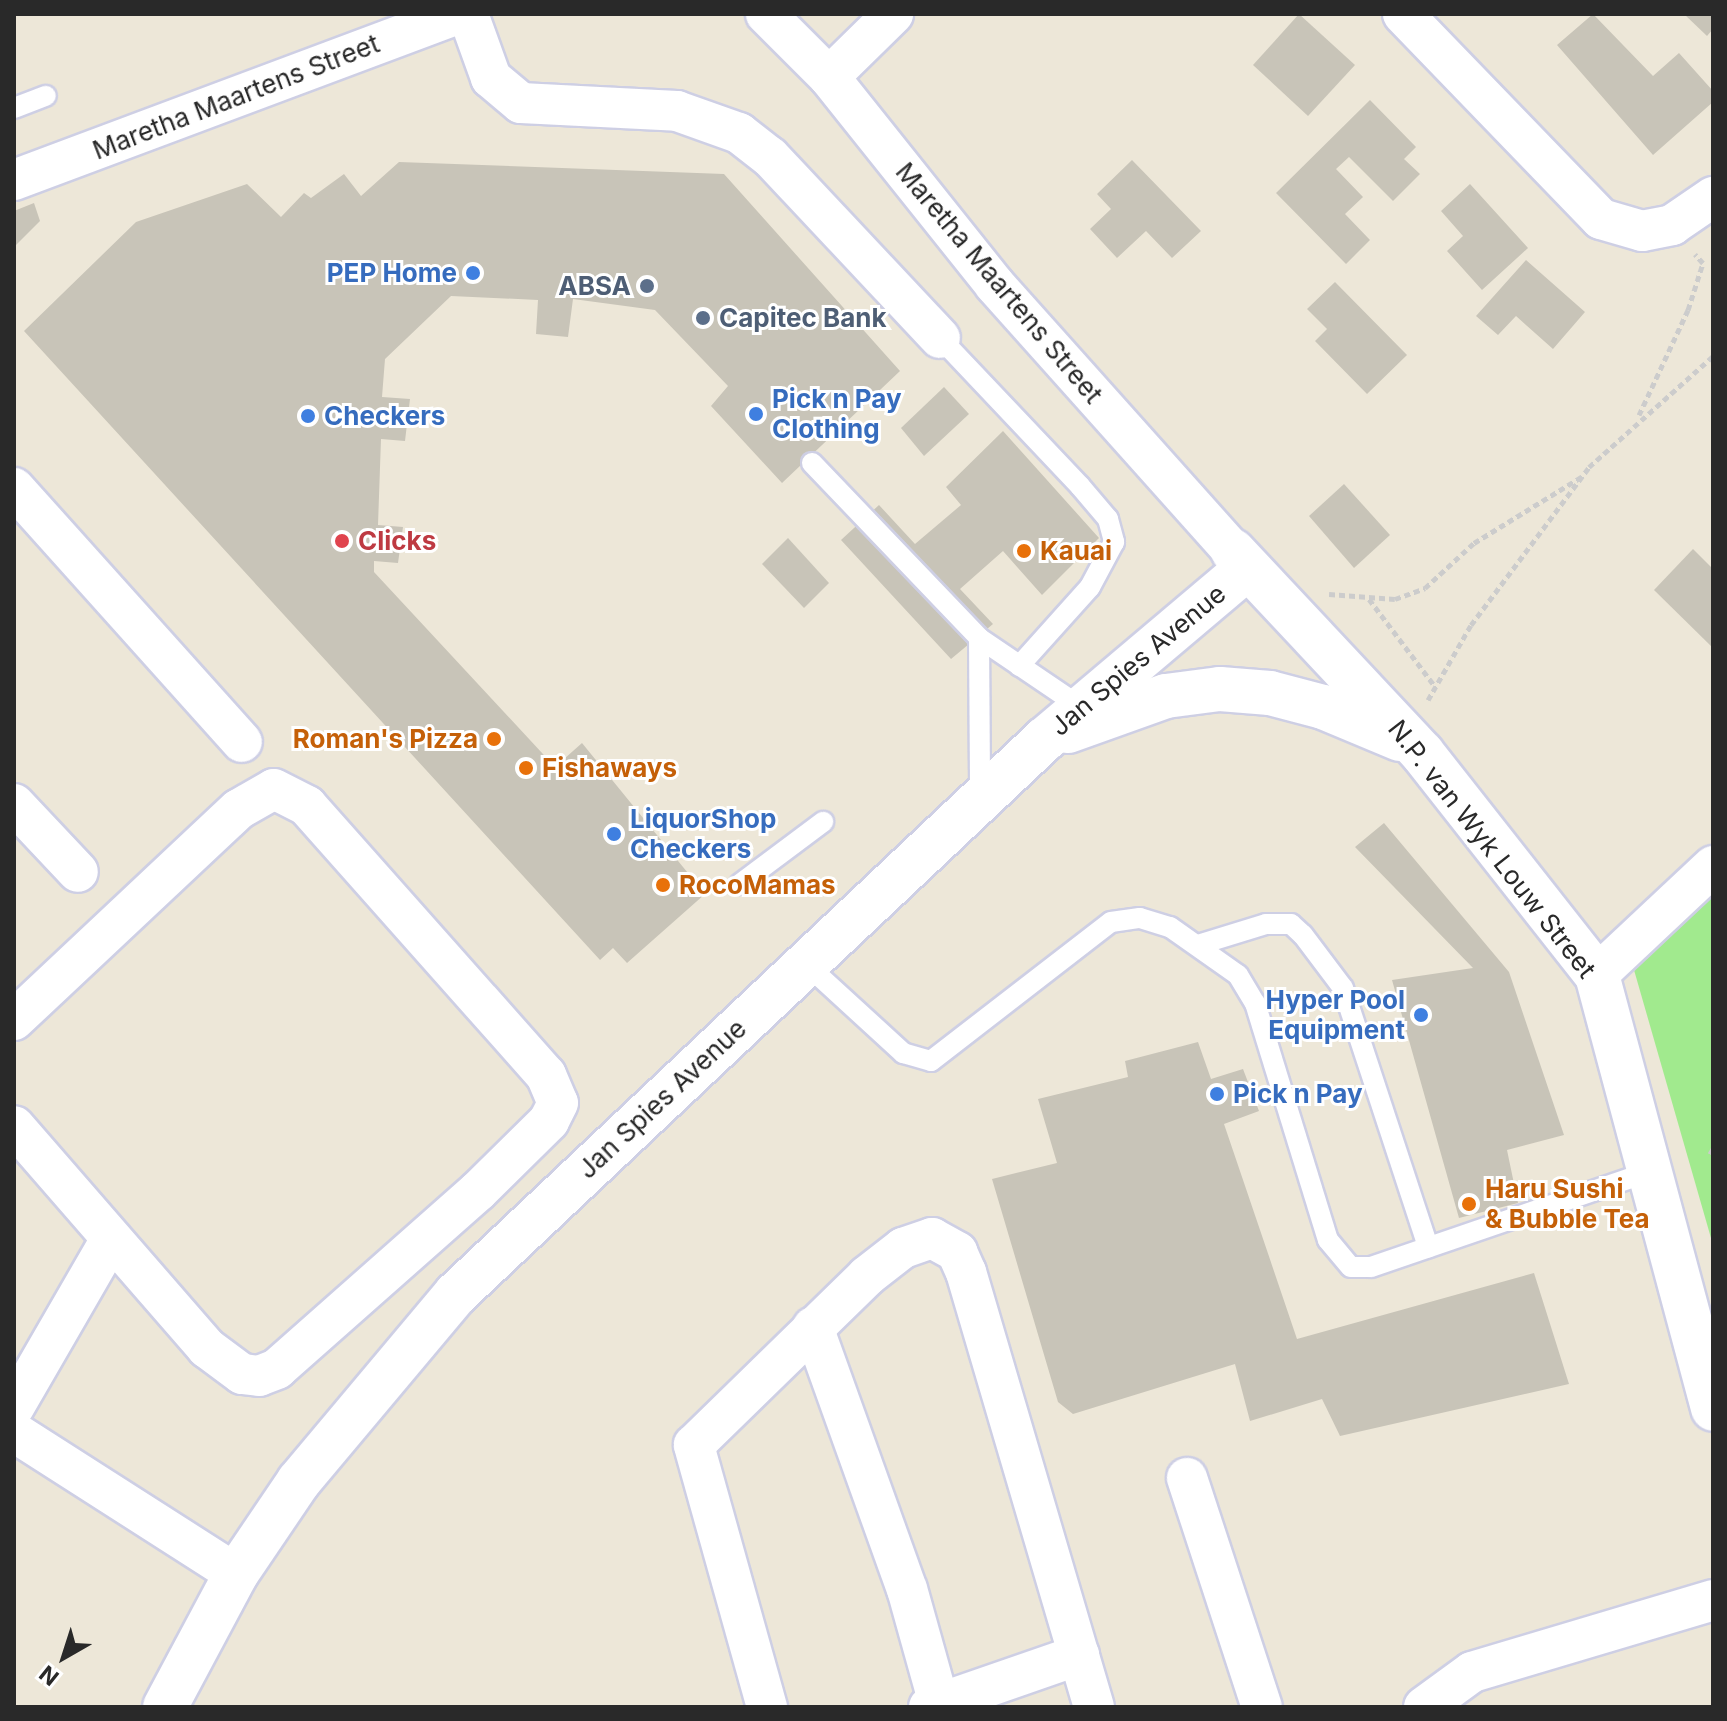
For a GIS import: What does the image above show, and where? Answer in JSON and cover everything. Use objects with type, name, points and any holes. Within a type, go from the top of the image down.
[{"type":"street","name":"Maretha Maartens Street","points":[[14,180],[457,14]]},
{"type":"street","points":[[468,14],[491,78],[521,103],[677,111],[739,133],[770,157],[940,338]]},
{"type":"street","name":"Maretha Maartens Street","points":[[766,14],[829,77],[995,285],[1240,560]]},
{"type":"street","points":[[829,77],[893,14]]},
{"type":"street","points":[[1403,14],[1586,209],[1619,227],[1642,231],[1672,225],[1713,197]]},
{"type":"street","points":[[14,488],[242,742]]},
{"type":"street","name":"Jan Spies Avenue","points":[[165,1707],[236,1574],[299,1481],[456,1294],[806,964],[980,806],[1045,739],[1240,560]]},
{"type":"street","name":"N.P. van Wyk Louw Street","points":[[1240,560],[1422,753],[1597,975],[1646,1173],[1713,1409]]},
{"type":"street","points":[[1045,739],[1166,696],[1220,689],[1323,707],[1422,753]]},
{"type":"street","points":[[14,1020],[239,809],[274,789],[307,806],[556,1093],[557,1111],[478,1191],[277,1369],[259,1376],[242,1374],[215,1356],[14,1126]]},
{"type":"street","points":[[14,804],[78,872]]},
{"type":"street","points":[[1597,975],[1713,866]]},
{"type":"street","points":[[767,1707],[694,1445],[813,1327],[917,1240],[932,1238],[957,1252],[990,1341],[1094,1707]]},
{"type":"street","points":[[14,1407],[111,1239]]},
{"type":"street","points":[[813,1327],[907,1589],[936,1706],[1079,1655]]},
{"type":"street","points":[[14,1432],[236,1574]]},
{"type":"street","points":[[1187,1478],[1262,1707]]},
{"type":"street","points":[[1424,1707],[1472,1672],[1713,1600]]},
{"type":"lane","points":[[14,108],[46,96]]},
{"type":"lane","points":[[940,338],[1080,486],[1108,519],[1114,542],[1090,587],[1019,666]]},
{"type":"lane","points":[[812,463],[979,638],[1081,707]]},
{"type":"lane","points":[[979,638],[980,806]]},
{"type":"lane","points":[[740,884],[823,822]]},
{"type":"lane","points":[[806,964],[903,1053],[931,1061],[1111,922],[1140,918],[1201,944],[1238,975],[1255,1003],[1334,1252],[1359,1268],[1646,1173]]},
{"type":"lane","points":[[1201,944],[1278,924],[1291,924],[1343,988],[1428,1247]]},
{"type":"path","points":[[1672,225],[1703,263],[1713,266]]},
{"type":"path","points":[[1637,420],[1703,263]]},
{"type":"path","points":[[1428,700],[1471,625],[1584,475],[1637,420],[1713,356]]},
{"type":"path","points":[[1328,594],[1395,599],[1425,588],[1474,543],[1584,475]]},
{"type":"path","points":[[1369,599],[1434,686]]},
{"type":"green space","points":[[1713,891],[1713,1245],[1632,963]]},
{"type":"building","points":[[1299,14],[1355,65],[1308,116],[1253,65]]},
{"type":"building","points":[[1593,14],[1653,76],[1679,53],[1713,91],[1713,102],[1653,155],[1557,45]]},
{"type":"building","points":[[1684,14],[1713,14],[1713,29],[1707,36]]},
{"type":"building","points":[[1370,100],[1416,147],[1404,159],[1420,174],[1393,201],[1349,157],[1336,169],[1363,197],[1345,214],[1370,240],[1346,264],[1276,193]]},
{"type":"building","points":[[1132,160],[1201,231],[1172,258],[1146,231],[1117,258],[1090,229],[1111,209],[1097,194]]},
{"type":"building","points":[[399,162],[724,174],[900,371],[782,483],[711,406],[728,386],[655,310],[573,299],[568,337],[536,334],[538,300],[451,296],[385,359],[382,397],[410,399],[405,441],[381,439],[378,525],[403,527],[398,563],[374,561],[374,572],[555,767],[582,743],[705,894],[627,963],[613,948],[600,960],[24,331],[136,222],[247,184],[281,217],[304,193],[311,198],[344,174],[361,196]]},
{"type":"building","points":[[1470,184],[1528,248],[1482,290],[1447,251],[1463,236],[1441,211]]},
{"type":"building","points":[[34,203],[40,221],[14,247],[14,211]]},
{"type":"building","points":[[1526,260],[1585,312],[1553,349],[1516,316],[1498,335],[1476,316]]},
{"type":"building","points":[[1335,282],[1407,355],[1367,394],[1315,341],[1327,329],[1307,309]]},
{"type":"building","points":[[944,387],[969,414],[924,456],[901,428]]},
{"type":"building","points":[[1003,431],[1099,538],[1042,595],[1003,551],[960,589],[993,624],[951,659],[841,540],[879,505],[915,544],[961,505],[946,487]]},
{"type":"building","points":[[1344,484],[1390,535],[1354,568],[1309,516]]},
{"type":"building","points":[[788,538],[829,583],[804,608],[762,564]]},
{"type":"building","points":[[1693,549],[1713,569],[1713,648],[1654,590]]},
{"type":"building","points":[[1384,823],[1509,972],[1564,1135],[1507,1150],[1518,1203],[1459,1218],[1392,980],[1473,968],[1355,847]]},
{"type":"building","points":[[1198,1042],[1211,1079],[1243,1069],[1259,1111],[1224,1124],[1297,1339],[1534,1273],[1569,1384],[1340,1436],[1322,1399],[1250,1421],[1235,1364],[1073,1414],[1058,1402],[992,1179],[1057,1163],[1038,1099],[1128,1077],[1125,1061]]},
{"type":"place","name":"PEP Home","points":[[473,273]]},
{"type":"place","name":"ABSA","points":[[647,286]]},
{"type":"place","name":"Capitec Bank","points":[[703,318]]},
{"type":"place","name":"Pick n Pay Clothing","points":[[756,414]]},
{"type":"place","name":"Checkers","points":[[308,416]]},
{"type":"place","name":"Clicks","points":[[342,541]]},
{"type":"place","name":"Kauai","points":[[1024,551]]},
{"type":"place","name":"Roman's Pizza","points":[[494,739]]},
{"type":"place","name":"Fishaways","points":[[526,768]]},
{"type":"place","name":"LiquorShop Checkers","points":[[614,834]]},
{"type":"place","name":"RocoMamas","points":[[663,885]]},
{"type":"place","name":"Hyper Pool Equipment","points":[[1421,1015]]},
{"type":"place","name":"Pick n Pay","points":[[1217,1094]]},
{"type":"place","name":"Haru Sushi & Bubble Tea","points":[[1469,1204]]}]
